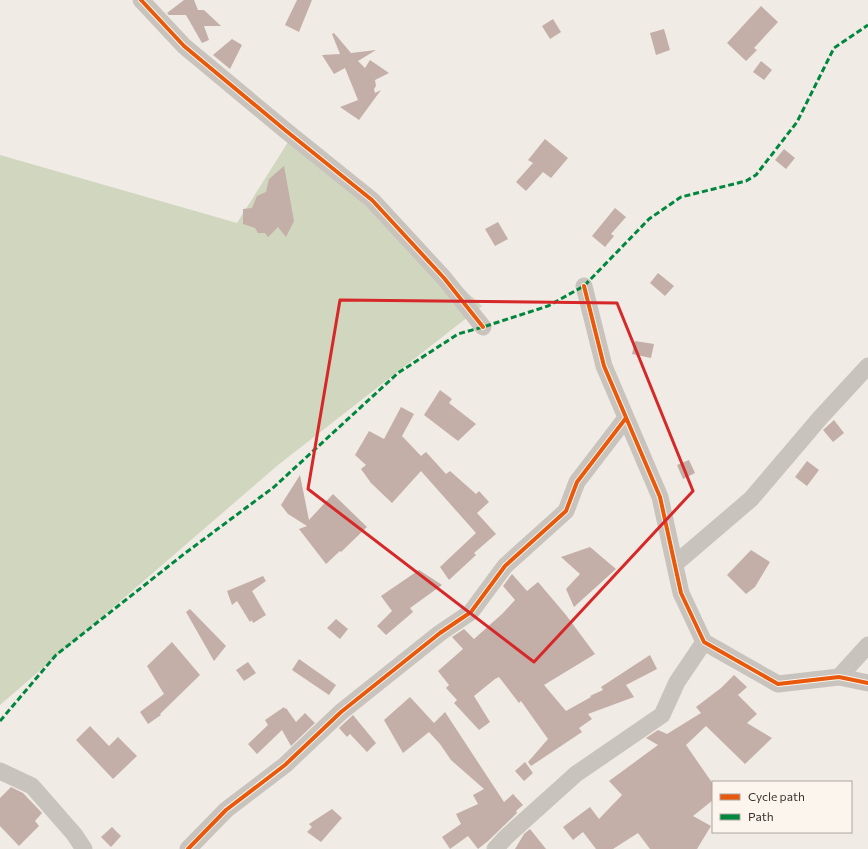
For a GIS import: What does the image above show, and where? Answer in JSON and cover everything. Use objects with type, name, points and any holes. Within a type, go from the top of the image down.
[{"type":"street","points":[[141,0],[184,46],[372,200],[444,278],[483,327]]},
{"type":"street","points":[[584,286],[604,366],[660,497],[681,594],[704,642],[778,684],[839,677],[868,683]]},
{"type":"street","points":[[675,564],[751,499],[820,418],[868,366]]},
{"type":"street","points":[[188,849],[226,810],[284,765],[341,712],[440,633],[471,612],[505,566],[566,512],[577,482],[626,418]]},
{"type":"street","points":[[495,849],[506,837],[576,774],[662,715],[677,682],[704,642]]},
{"type":"street","points":[[839,677],[868,645]]},
{"type":"street","points":[[0,771],[32,786],[74,834],[84,849]]},
{"type":"highlighted area","points":[[340,300],[617,303],[693,491],[534,662],[308,489]]},
{"type":"green space","points":[[290,139],[408,238],[482,306],[278,465],[0,705],[0,155],[237,223]]},
{"type":"building","points":[[184,0],[194,0],[198,10],[204,10],[221,26],[204,26],[209,40],[202,43],[186,15],[169,15],[167,13]]},
{"type":"building","points":[[297,0],[312,0],[299,32],[285,25]]},
{"type":"building","points":[[761,6],[778,22],[754,48],[757,50],[746,61],[727,43]]},
{"type":"building","points":[[553,19],[561,32],[550,39],[542,26]]},
{"type":"building","points":[[664,29],[670,50],[656,55],[650,33]]},
{"type":"building","points":[[334,33],[351,53],[376,50],[358,61],[365,68],[370,60],[389,73],[375,80],[375,93],[381,90],[359,120],[340,107],[358,100],[345,68],[334,74],[322,55],[340,54],[332,34]]},
{"type":"building","points":[[232,39],[242,45],[230,69],[213,55]]},
{"type":"building","points":[[761,61],[772,70],[764,80],[753,72]]},
{"type":"building","points":[[545,139],[568,158],[551,178],[543,172],[526,191],[516,182],[533,163],[528,160]]},
{"type":"building","points":[[784,149],[795,158],[786,169],[775,160]]},
{"type":"building","points":[[284,166],[294,221],[286,237],[278,227],[268,237],[265,233],[258,233],[255,228],[243,224],[243,209],[252,208],[257,196],[266,192],[269,179]]},
{"type":"building","points":[[615,208],[626,217],[611,234],[614,236],[605,247],[592,236]]},
{"type":"building","points":[[498,222],[508,239],[495,246],[485,229]]},
{"type":"building","points":[[658,273],[674,286],[665,296],[650,283]]},
{"type":"building","points":[[635,341],[654,344],[651,358],[632,354]]},
{"type":"building","points":[[440,390],[452,399],[449,403],[476,424],[458,441],[424,415]]},
{"type":"building","points":[[401,407],[414,414],[402,436],[421,456],[426,452],[446,474],[450,471],[476,494],[479,491],[489,502],[477,513],[496,534],[474,553],[476,555],[449,580],[440,567],[476,533],[421,471],[392,503],[371,483],[361,469],[366,465],[355,455],[369,431],[384,439]]},
{"type":"building","points":[[834,420],[844,433],[833,442],[823,430]]},
{"type":"building","points":[[689,460],[695,473],[683,479],[677,465]]},
{"type":"building","points":[[807,461],[819,470],[807,486],[795,477]]},
{"type":"building","points":[[300,475],[309,520],[333,494],[367,527],[326,564],[299,529],[307,526],[288,514],[281,505]]},
{"type":"building","points":[[590,547],[616,569],[574,607],[566,589],[580,574],[561,557]]},
{"type":"building","points":[[751,550],[770,562],[755,587],[746,594],[727,575]]},
{"type":"building","points":[[419,570],[442,585],[410,608],[413,612],[386,635],[377,626],[392,611],[381,596]]},
{"type":"building","points":[[512,574],[527,591],[538,582],[566,615],[595,654],[544,685],[566,711],[603,690],[601,687],[650,655],[657,669],[626,685],[634,697],[588,714],[592,719],[579,728],[582,732],[531,766],[528,762],[548,739],[521,701],[519,703],[499,677],[474,696],[490,722],[479,730],[454,703],[457,700],[446,688],[449,685],[438,671],[463,649],[452,637],[464,629],[474,639],[515,600],[503,586]]},
{"type":"building","points":[[263,576],[266,581],[252,591],[266,615],[253,623],[252,620],[250,622],[237,601],[232,605],[227,591]]},
{"type":"building","points":[[190,609],[226,646],[214,661],[186,612]]},
{"type":"building","points":[[336,619],[348,629],[340,639],[327,628]]},
{"type":"building","points":[[172,642],[200,675],[160,714],[161,715],[148,724],[140,712],[164,694],[147,666]]},
{"type":"building","points":[[299,659],[336,685],[329,695],[292,670]]},
{"type":"building","points":[[248,662],[256,673],[244,681],[236,670]]},
{"type":"building","points":[[734,675],[747,687],[738,695],[757,714],[747,723],[772,738],[745,764],[706,726],[686,745],[712,783],[712,801],[693,816],[711,826],[697,849],[650,849],[638,833],[613,849],[596,849],[583,832],[573,840],[563,827],[590,807],[599,819],[622,795],[609,781],[658,745],[646,738],[658,730],[667,734],[701,713],[696,707],[721,688]]},
{"type":"building","points":[[410,697],[434,723],[445,712],[504,802],[513,794],[523,805],[516,811],[517,813],[478,849],[468,836],[450,849],[442,837],[461,824],[456,814],[478,804],[473,795],[484,789],[451,760],[440,744],[429,732],[403,753],[384,720]]},
{"type":"building","points":[[284,707],[296,722],[305,713],[315,723],[291,746],[282,730],[257,754],[248,744],[268,725],[265,720]]},
{"type":"building","points":[[353,715],[376,743],[367,752],[350,734],[347,737],[339,728]]},
{"type":"building","points":[[90,726],[109,746],[118,737],[137,756],[113,779],[76,740]]},
{"type":"building","points":[[525,762],[533,773],[524,781],[515,771]]},
{"type":"building","points":[[11,787],[23,793],[42,813],[35,821],[39,826],[19,846],[0,826],[0,798]]},
{"type":"building","points":[[332,809],[342,818],[321,842],[307,832],[312,827],[309,824]]},
{"type":"building","points":[[112,827],[121,836],[111,847],[101,837]]},
{"type":"building","points":[[530,829],[546,849],[515,849],[524,834]]},
{"type":"marked path","points":[[0,721],[56,655],[184,554],[274,487],[398,373],[458,334],[548,306],[584,286],[649,219],[681,197],[746,181],[756,175],[797,122],[834,48],[868,25]]},
{"type":"cycle path","points":[[141,0],[184,46],[372,200],[444,278],[483,327]]},
{"type":"cycle path","points":[[584,286],[604,366],[660,497],[681,593],[704,642],[778,684],[839,677],[868,683]]},
{"type":"cycle path","points":[[188,849],[226,810],[285,765],[341,712],[440,633],[471,612],[505,566],[566,511],[577,482],[626,418]]}]
